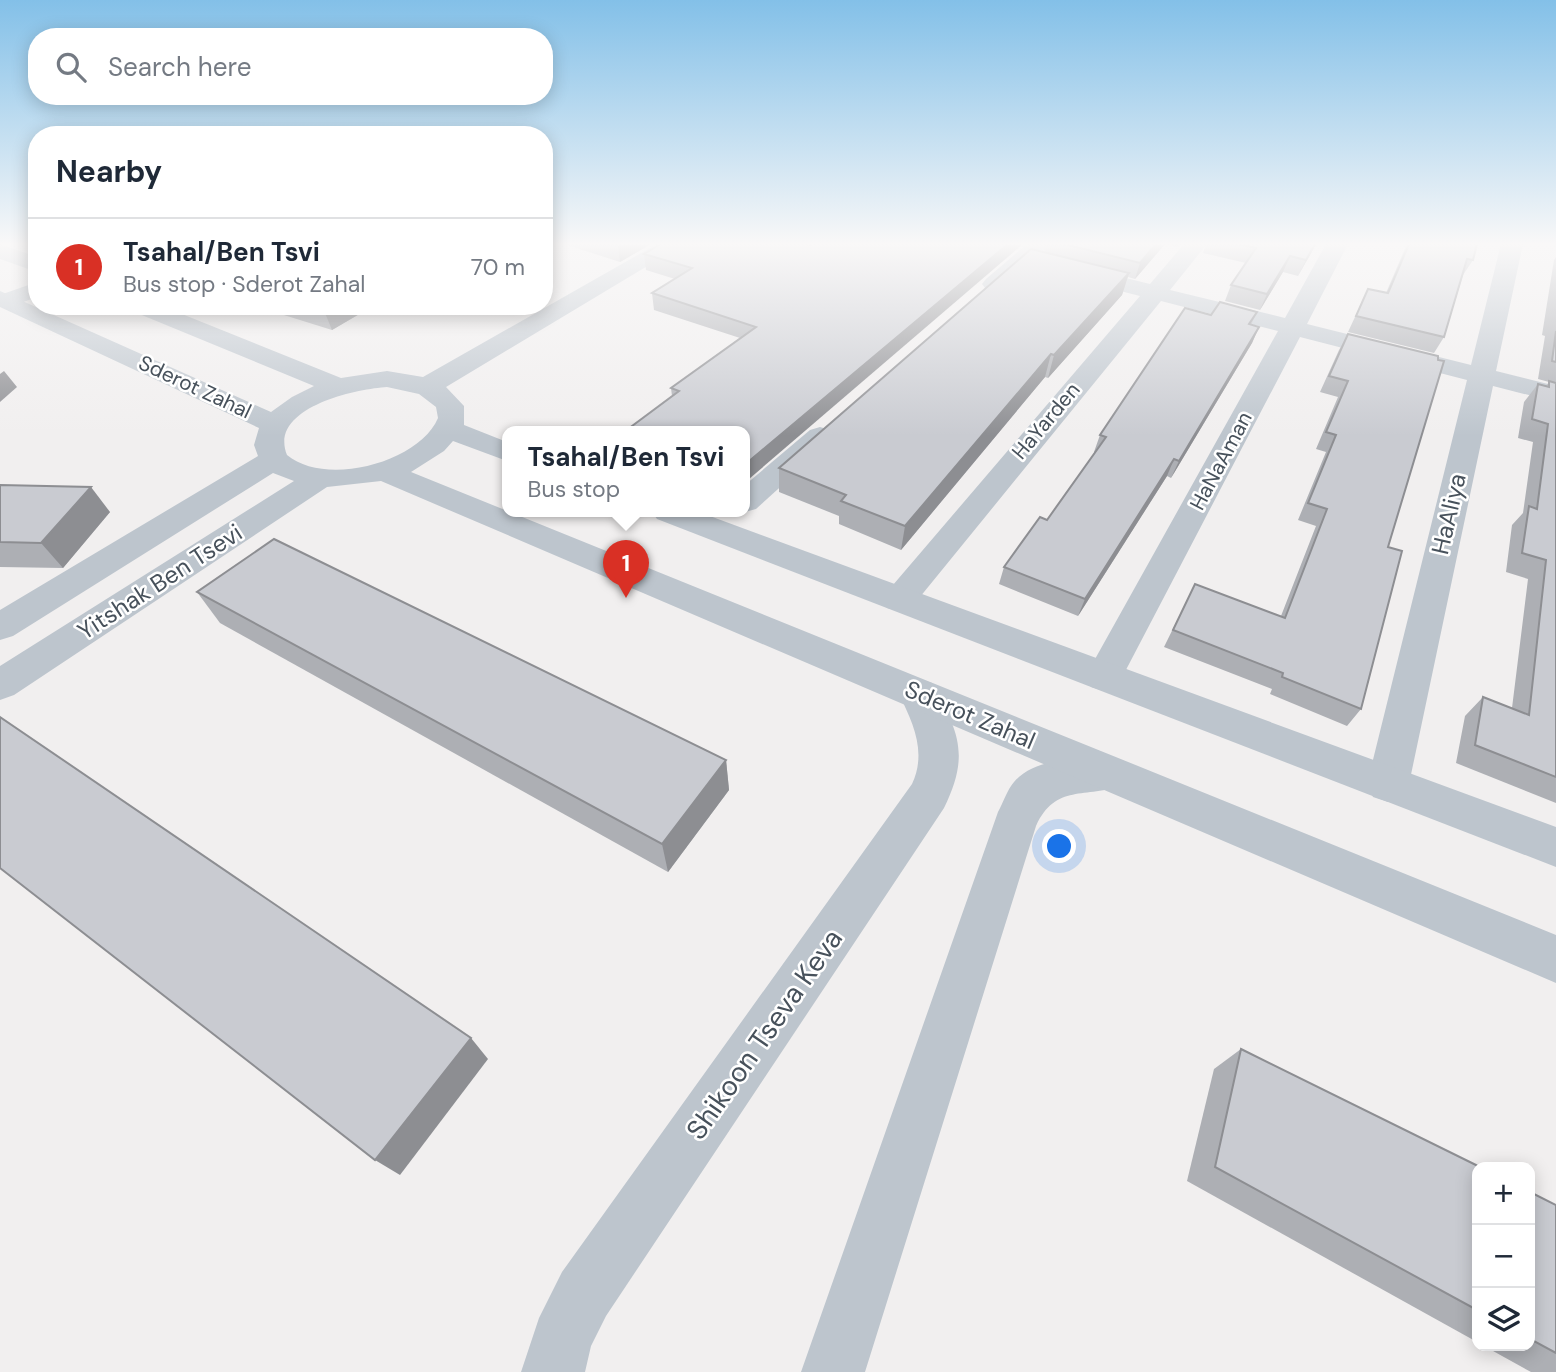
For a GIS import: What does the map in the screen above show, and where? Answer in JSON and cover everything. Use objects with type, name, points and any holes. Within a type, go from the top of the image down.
[{"type":"street","name":"HaYarden","points":[[899,599],[1141,308]]},
{"type":"street","points":[[1213,308],[1556,394]]},
{"type":"street","name":"HaNaAman","points":[[1104,677],[1303,308]]},
{"type":"street","name":"HaAliya","points":[[1388,784],[1497,308]]},
{"type":"street","name":"Sderot Zahal","points":[[38,315],[275,425]]},
{"type":"street","points":[[162,315],[338,386]]},
{"type":"street","points":[[429,385],[550,315]]},
{"type":"street","points":[[387,379],[429,385],[442,393],[451,404],[453,416],[448,429],[434,445],[412,460],[383,471],[351,477],[320,478],[292,471],[274,459],[269,449],[269,436],[275,425],[291,409],[312,396],[338,386],[387,379]]},
{"type":"street","points":[[750,498],[837,421]]},
{"type":"street","points":[[448,429],[502,450]]},
{"type":"street","name":"Yitshak Ben Tsevi","points":[[0,627],[274,459]]},
{"type":"street","name":"Sderot Zahal","points":[[383,471],[1556,959]]},
{"type":"street","name":"Yitshak Ben Tsevi","points":[[0,685],[320,478]]},
{"type":"street","points":[[699,517],[723,521],[899,599],[1556,848]]},
{"type":"street","name":"Shikoon Tseva Keva","points":[[553,1372],[561,1340],[584,1294],[890,855],[935,781],[943,757],[939,736],[935,722],[918,694]]},
{"type":"street","points":[[833,1372],[1014,825],[1029,795],[1048,781],[1109,773]]},
{"type":"building","points":[[698,308],[932,308],[750,460],[750,426],[632,426],[679,391],[671,388],[756,327]]},
{"type":"building","points":[[963,308],[1097,308],[1054,355],[1051,354],[905,526],[841,501],[846,495],[779,468]]},
{"type":"building","points":[[1185,308],[1211,315],[1216,308],[1242,308],[1257,312],[1249,324],[1259,327],[1179,461],[1174,459],[1085,599],[1004,567],[1040,517],[1047,520],[1106,437],[1100,435]]},
{"type":"building","points":[[1360,308],[1453,308],[1444,337],[1356,316]]},
{"type":"building","points":[[1556,331],[1556,362],[1552,361]]},
{"type":"building","points":[[1348,334],[1438,356],[1438,360],[1444,361],[1388,547],[1402,551],[1361,709],[1282,677],[1283,673],[1173,630],[1195,584],[1285,618],[1327,509],[1308,503],[1336,435],[1326,432],[1348,381],[1329,376]]},
{"type":"building","points":[[1549,381],[1556,383],[1556,777],[1475,745],[1483,697],[1529,715],[1546,560],[1522,553],[1529,506],[1537,509],[1548,424],[1532,419],[1538,384],[1549,387]]},
{"type":"building","points":[[0,485],[91,487],[41,543],[0,542]]},
{"type":"building","points":[[274,539],[726,760],[662,844],[197,592]]},
{"type":"building","points":[[0,717],[471,1038],[375,1160],[0,868]]},
{"type":"building","points":[[1241,1049],[1472,1163],[1472,1307],[1215,1167]]},
{"type":"building","points":[[1535,1194],[1556,1205],[1556,1353],[1535,1342]]},
{"type":"place","name":"Tsahal/Ben Tsvi","points":[[626,598]]}]
